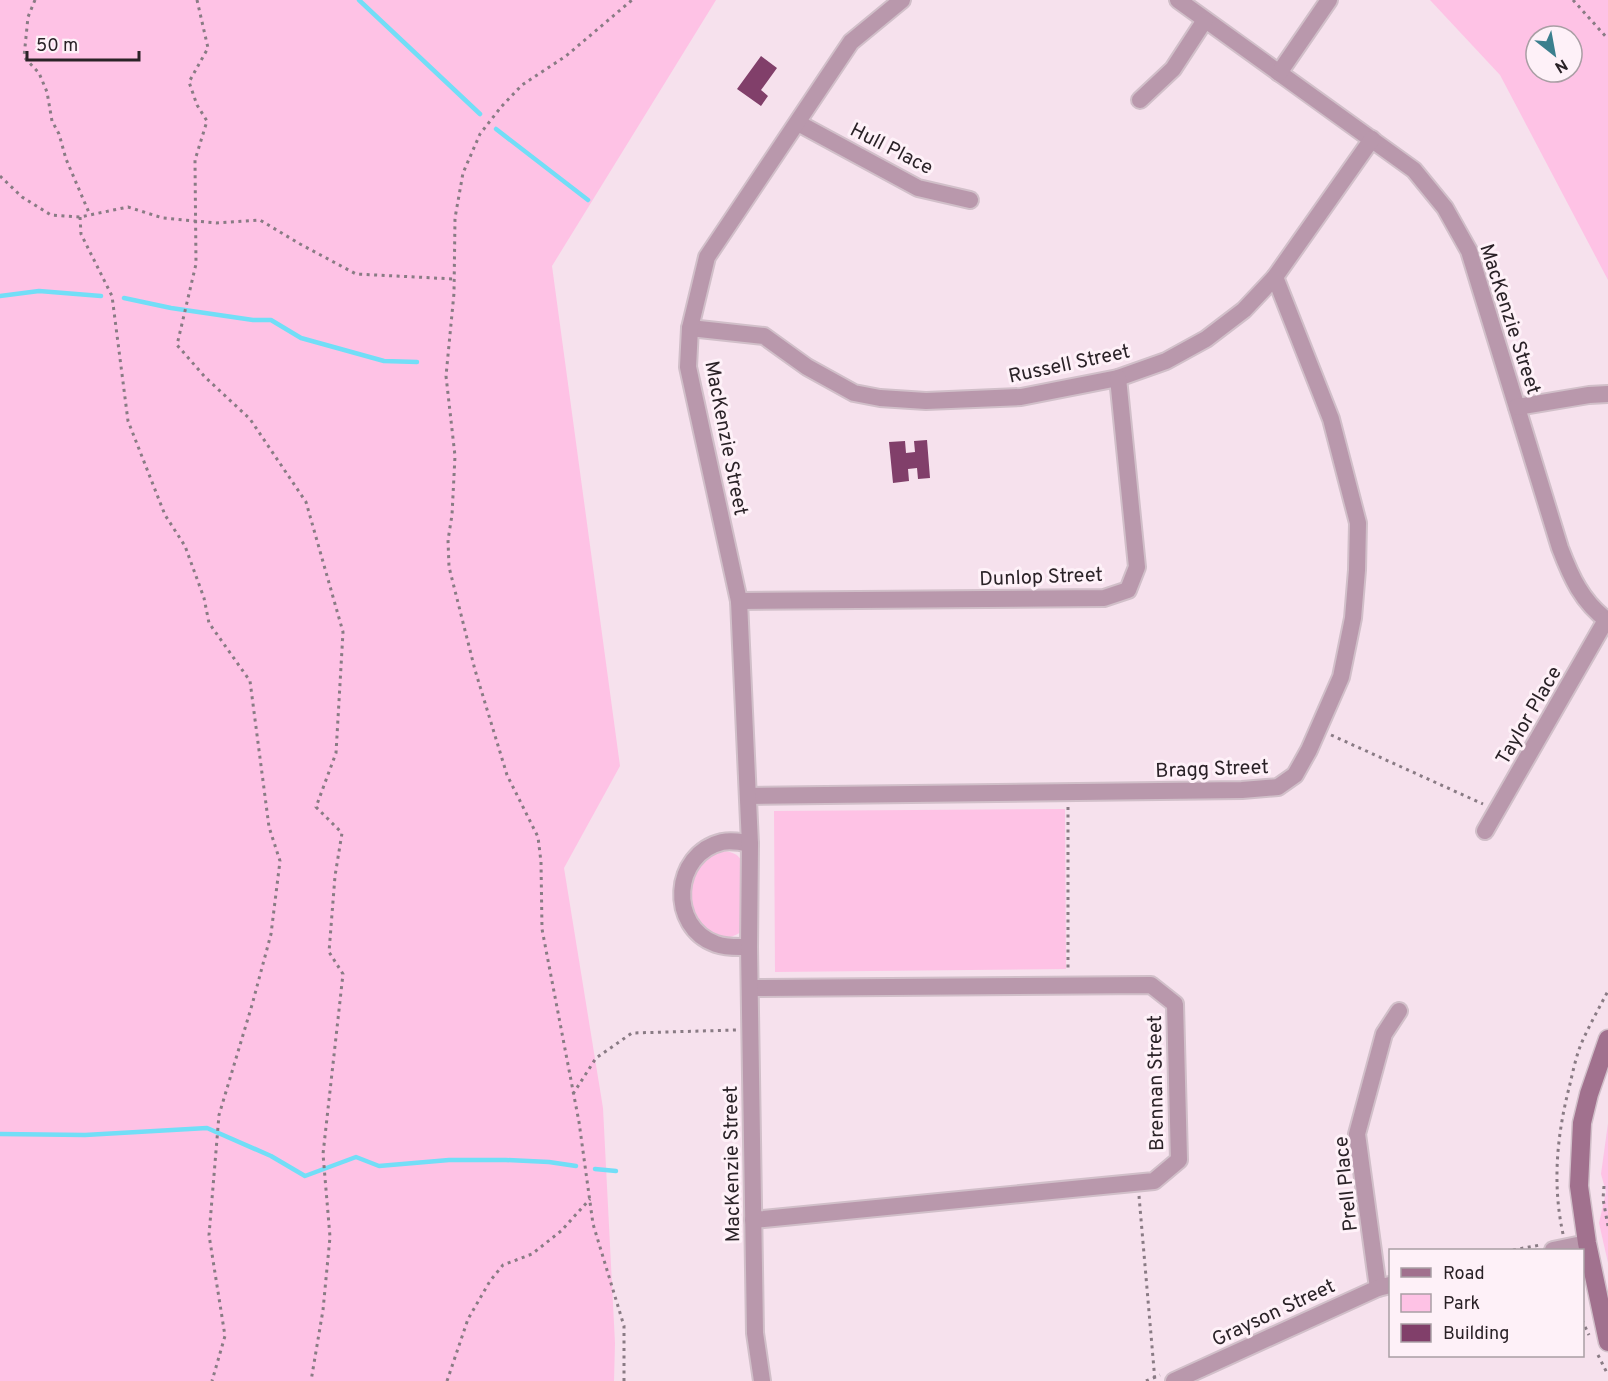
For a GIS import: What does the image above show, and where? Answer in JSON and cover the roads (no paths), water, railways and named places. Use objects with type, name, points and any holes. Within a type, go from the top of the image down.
[{"type":"street","name":"MacKenzie Street","points":[[762,1381],[755,1333],[749,947],[750,843],[739,601],[688,367],[690,328],[707,257],[851,42],[902,0]]},
{"type":"street","name":"MacKenzie Street","points":[[1178,0],[1414,170],[1446,208],[1469,251],[1560,548],[1572,580],[1587,603],[1607,621]]},
{"type":"street","points":[[1279,73],[1329,0]]},
{"type":"street","points":[[1140,100],[1173,69],[1205,20]]},
{"type":"street","name":"Hull Place","points":[[798,123],[918,188],[970,200]]},
{"type":"street","name":"Russell Street","points":[[690,328],[764,336],[807,367],[854,393],[880,398],[926,401],[1021,397],[1118,378],[1166,361],[1206,339],[1244,310],[1275,277],[1333,198],[1372,139]]},
{"type":"street","name":"Bragg Street","points":[[748,796],[1242,790],[1278,787],[1295,775],[1341,677],[1353,618],[1358,524],[1331,420],[1275,277]]},
{"type":"street","name":"Dunlop Street","points":[[739,601],[1104,598],[1128,590],[1137,567],[1118,378]]},
{"type":"street","points":[[1517,407],[1608,394]]},
{"type":"street","name":"Taylor Place","points":[[1485,831],[1607,621]]},
{"type":"street","points":[[749,947],[726,946],[705,939],[690,923],[682,903],[681,892],[687,870],[700,853],[720,843],[731,841],[750,843]]},
{"type":"street","name":"Brennan Street","points":[[750,988],[1152,985],[1175,1004],[1179,1160],[1154,1181],[753,1220]]},
{"type":"street","name":"Prell Place","points":[[1384,1286],[1357,1134],[1384,1034],[1399,1011]]},
{"type":"street","points":[[1608,1039],[1589,1094],[1582,1124],[1579,1186],[1587,1244],[1604,1303],[1608,1342]]},
{"type":"street","points":[[1547,1248],[1587,1244]]},
{"type":"street","name":"Grayson Street","points":[[1174,1381],[1384,1286]]},
{"type":"waterway","points":[[359,0],[480,114]]},
{"type":"waterway","points":[[496,129],[588,200]]},
{"type":"waterway","points":[[0,296],[39,291],[101,296]]},
{"type":"waterway","points":[[124,298],[171,308],[253,320],[271,320],[301,338],[384,361],[417,362]]},
{"type":"waterway","points":[[0,1134],[85,1135],[207,1128],[271,1156],[305,1176],[356,1157],[379,1166],[449,1160],[549,1162],[576,1166]]},
{"type":"waterway","points":[[595,1169],[616,1171]]}]
